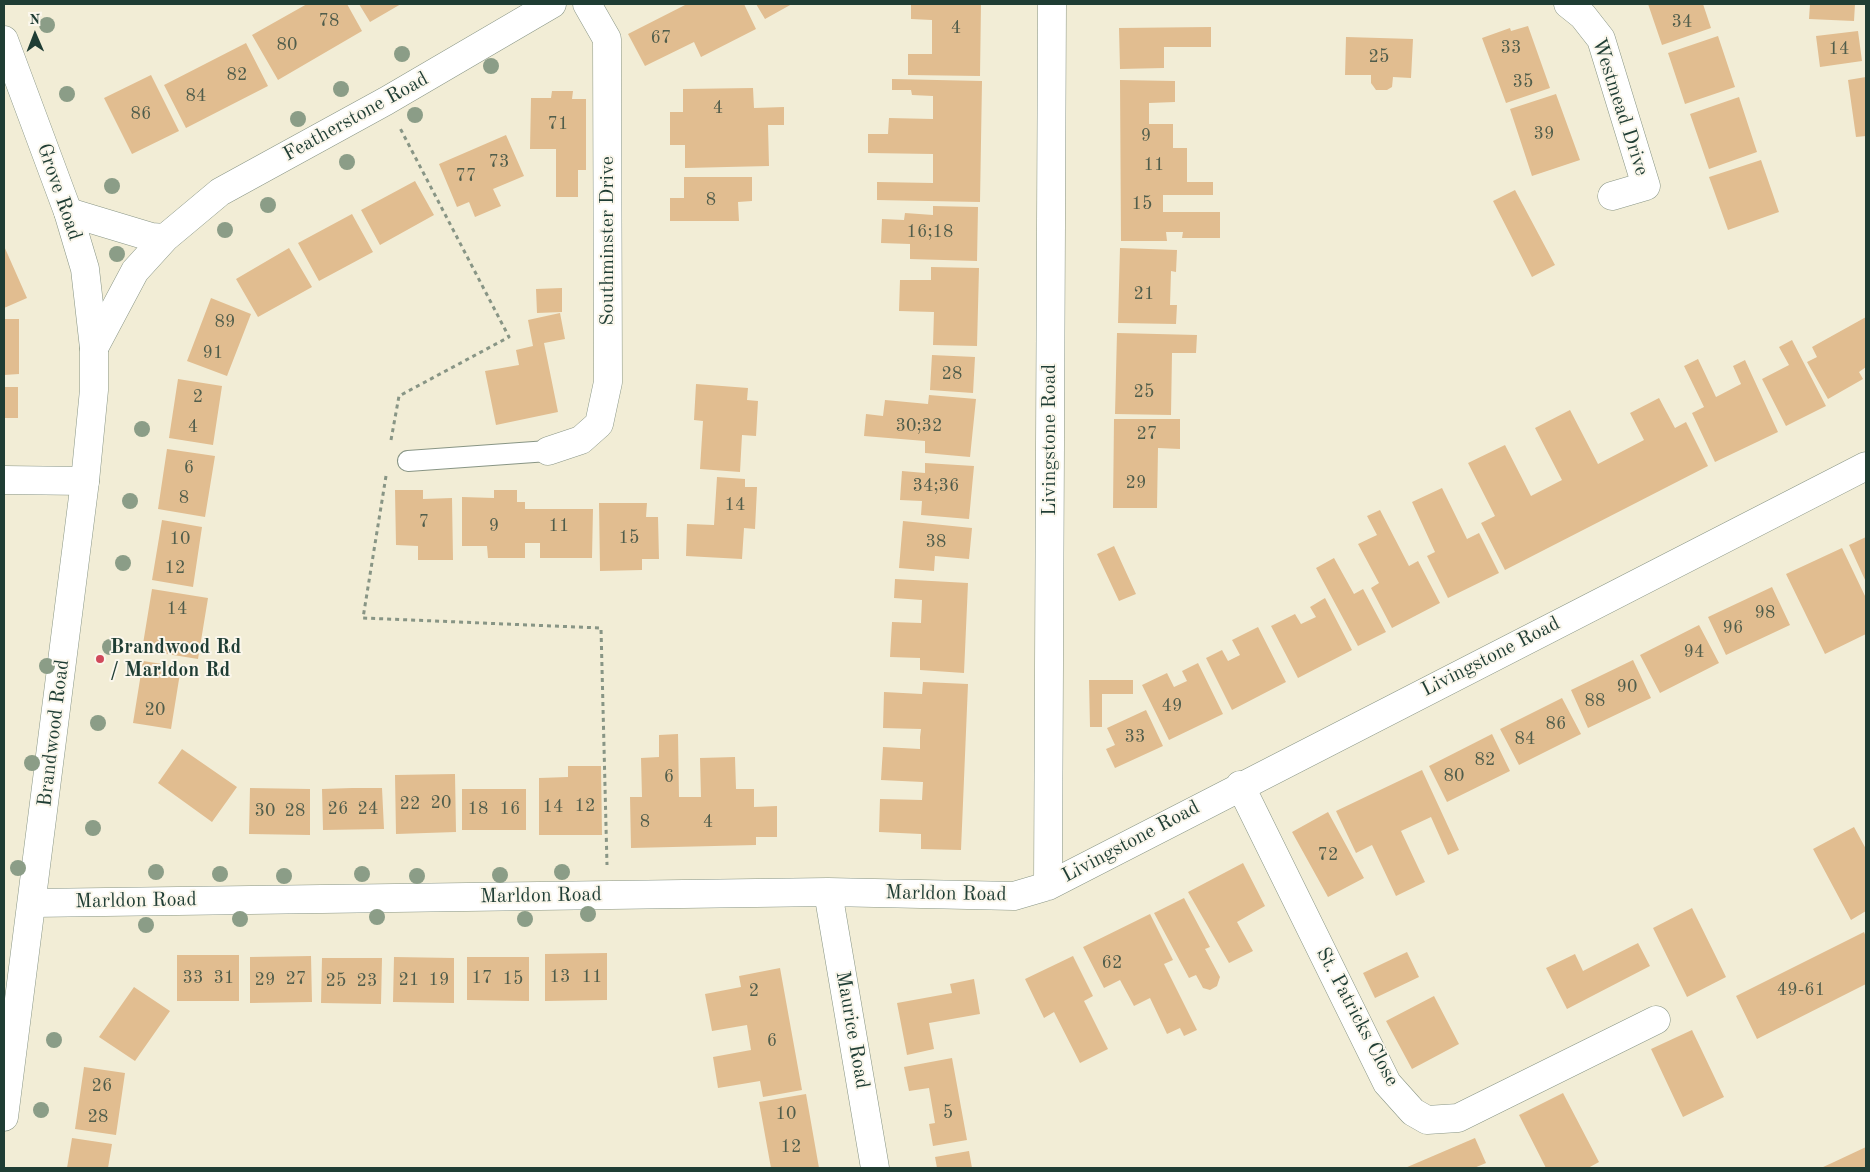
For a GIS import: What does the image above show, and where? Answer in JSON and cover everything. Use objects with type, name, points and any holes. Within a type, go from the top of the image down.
[{"type":"street","name":"Featherstone Road","points":[[94,348],[135,271],[165,238],[220,192],[386,100],[525,11],[552,4]]},
{"type":"street","name":"Southminster Drive","points":[[548,451],[581,440],[599,424],[608,382],[607,39],[587,4]]},
{"type":"street","name":"Livingstone Road","points":[[1052,4],[1048,886],[1240,785],[1866,466]]},
{"type":"street","name":"Westmead Drive","points":[[1568,4],[1583,16],[1601,39],[1646,186],[1612,196]]},
{"type":"street","name":"Grove Road","points":[[4,40],[68,212],[85,269],[94,348]]},
{"type":"street","points":[[68,212],[150,237],[165,238]]},
{"type":"street","name":"Brandwood Road","points":[[4,1117],[33,902],[85,481],[94,390],[94,348]]},
{"type":"street","points":[[4,480],[85,481]]},
{"type":"street","name":"St. Patricks Close","points":[[1240,785],[1387,1084],[1413,1112],[1427,1120],[1458,1118],[1656,1020]]},
{"type":"street","name":"Marldon Road","points":[[33,902],[828,892],[1014,896],[1048,886]]},
{"type":"street","name":"Maurice Road","points":[[828,892],[875,1168]]},
{"type":"lane","points":[[408,461],[548,451]]},
{"type":"path","points":[[386,100],[509,337],[399,396],[391,444]]},
{"type":"path","points":[[386,473],[363,618],[601,628],[609,895]]},
{"type":"building","points":[[307,4],[347,4],[362,31],[278,80],[252,35]]},
{"type":"building","points":[[359,4],[401,4],[370,22]]},
{"type":"building","points":[[687,4],[744,4],[756,29],[701,57],[694,42],[645,66],[628,34]]},
{"type":"building","points":[[756,4],[792,4],[765,19]]},
{"type":"building","points":[[911,4],[981,4],[980,76],[908,75],[908,54],[932,54],[932,20],[911,19]]},
{"type":"building","points":[[1648,4],[1703,4],[1711,28],[1662,45]]},
{"type":"building","points":[[1810,4],[1855,4],[1854,21],[1809,19]]},
{"type":"building","points":[[1528,26],[1550,88],[1506,103],[1482,38],[1510,28],[1511,31]]},
{"type":"building","points":[[1211,27],[1211,47],[1164,47],[1164,68],[1120,69],[1119,28]]},
{"type":"building","points":[[1858,31],[1862,61],[1820,67],[1816,36]]},
{"type":"building","points":[[1718,36],[1735,87],[1685,104],[1668,53]]},
{"type":"building","points":[[1346,37],[1413,39],[1411,78],[1393,77],[1392,87],[1387,90],[1376,90],[1371,83],[1371,75],[1345,75]]},
{"type":"building","points":[[246,43],[268,86],[186,128],[164,85]]},
{"type":"building","points":[[151,75],[179,131],[132,154],[104,98]]},
{"type":"building","points":[[1866,77],[1866,136],[1856,137],[1848,80]]},
{"type":"building","points":[[892,79],[982,81],[980,202],[877,200],[877,182],[933,183],[933,154],[868,153],[868,134],[888,134],[889,118],[933,119],[933,96],[912,95],[911,90],[892,90]]},
{"type":"building","points":[[1120,80],[1175,81],[1175,102],[1149,103],[1149,124],[1173,124],[1173,148],[1187,148],[1187,182],[1213,182],[1213,195],[1163,195],[1163,212],[1220,212],[1220,238],[1182,238],[1183,232],[1166,232],[1167,241],[1121,241]]},
{"type":"building","points":[[753,88],[754,108],[784,107],[784,125],[768,125],[769,166],[685,168],[685,145],[670,145],[670,112],[683,112],[683,89]]},
{"type":"building","points":[[552,91],[573,91],[572,99],[586,99],[586,170],[578,170],[578,197],[556,197],[556,149],[530,149],[531,98],[551,98]]},
{"type":"building","points":[[1556,94],[1580,160],[1532,176],[1510,109]]},
{"type":"building","points":[[1739,97],[1757,152],[1709,169],[1690,114]]},
{"type":"building","points":[[506,135],[524,176],[493,189],[501,206],[475,217],[469,202],[457,207],[439,164]]},
{"type":"building","points":[[1761,160],[1779,212],[1728,230],[1709,177]]},
{"type":"building","points":[[684,177],[752,177],[752,201],[738,202],[739,221],[670,221],[670,198],[684,198]]},
{"type":"building","points":[[415,181],[434,215],[380,245],[361,210]]},
{"type":"building","points":[[1515,190],[1555,265],[1532,277],[1493,201]]},
{"type":"building","points":[[933,206],[978,207],[977,261],[910,259],[910,244],[881,243],[882,219],[904,220],[905,213],[933,215]]},
{"type":"building","points":[[352,214],[373,252],[319,281],[298,243]]},
{"type":"building","points":[[4,246],[27,298],[4,308]]},
{"type":"building","points":[[289,248],[312,287],[258,317],[236,279]]},
{"type":"building","points":[[1120,248],[1177,250],[1176,272],[1171,271],[1170,305],[1177,305],[1176,324],[1118,323]]},
{"type":"building","points":[[931,267],[979,268],[977,346],[933,345],[934,312],[899,311],[900,280],[931,280]]},
{"type":"building","points":[[562,288],[562,312],[537,313],[536,289]]},
{"type":"building","points":[[211,298],[251,314],[227,376],[187,361]]},
{"type":"building","points":[[560,313],[565,339],[544,343],[558,412],[496,425],[485,371],[519,365],[516,350],[533,346],[528,320]]},
{"type":"building","points":[[1866,317],[1866,367],[1859,372],[1863,379],[1828,399],[1807,362],[1817,357],[1812,347]]},
{"type":"building","points":[[4,319],[19,319],[19,374],[4,375]]},
{"type":"building","points":[[1117,333],[1197,335],[1196,353],[1172,353],[1171,415],[1115,414]]},
{"type":"building","points":[[1792,340],[1826,406],[1786,426],[1762,379],[1789,365],[1779,347]]},
{"type":"building","points":[[932,355],[975,357],[973,393],[930,390]]},
{"type":"building","points":[[1698,359],[1716,397],[1741,384],[1733,366],[1745,360],[1778,432],[1715,462],[1692,413],[1704,407],[1684,366]]},
{"type":"building","points":[[178,379],[222,386],[213,445],[169,438]]},
{"type":"building","points":[[696,384],[748,388],[747,400],[758,401],[756,436],[742,435],[740,472],[700,469],[703,421],[694,420]]},
{"type":"building","points":[[4,387],[18,387],[18,418],[4,418]]},
{"type":"building","points":[[929,395],[976,399],[970,457],[925,453],[925,441],[864,436],[866,414],[883,416],[885,400],[928,404]]},
{"type":"building","points":[[1659,398],[1675,428],[1686,422],[1708,466],[1505,570],[1481,523],[1495,516],[1468,463],[1505,445],[1531,496],[1562,480],[1535,428],[1570,410],[1598,464],[1644,440],[1630,413]]},
{"type":"building","points":[[1114,419],[1180,419],[1180,449],[1158,448],[1157,508],[1113,508]]},
{"type":"building","points":[[167,449],[215,456],[205,517],[158,509]]},
{"type":"building","points":[[925,463],[974,466],[969,519],[921,515],[922,501],[900,500],[902,471],[925,473]]},
{"type":"building","points":[[717,477],[745,479],[745,487],[757,487],[755,529],[744,528],[742,559],[686,556],[687,524],[714,525]]},
{"type":"building","points":[[1442,488],[1467,539],[1479,533],[1499,573],[1448,598],[1427,556],[1435,552],[1412,502]]},
{"type":"building","points":[[395,490],[423,490],[423,499],[452,498],[453,560],[418,560],[418,546],[396,545]]},
{"type":"building","points":[[494,490],[517,490],[517,502],[525,502],[525,509],[593,509],[592,558],[540,558],[540,543],[525,543],[525,558],[488,558],[487,546],[462,546],[462,497],[494,498]]},
{"type":"building","points":[[599,503],[647,503],[646,517],[658,517],[659,559],[642,559],[642,570],[600,571]]},
{"type":"building","points":[[1380,510],[1409,566],[1418,561],[1440,603],[1392,628],[1371,588],[1379,583],[1358,544],[1377,535],[1367,516]]},
{"type":"building","points":[[162,520],[202,527],[193,587],[152,580]]},
{"type":"building","points":[[903,521],[972,528],[969,559],[935,556],[934,571],[899,568]]},
{"type":"building","points":[[1866,537],[1866,582],[1849,545]]},
{"type":"building","points":[[1114,546],[1136,594],[1119,601],[1097,554]]},
{"type":"building","points":[[1842,548],[1866,598],[1866,634],[1825,654],[1786,574]]},
{"type":"building","points":[[1334,558],[1354,594],[1363,589],[1386,632],[1358,646],[1316,568]]},
{"type":"building","points":[[895,579],[968,583],[964,673],[920,670],[920,658],[890,657],[892,622],[921,623],[922,600],[894,598]]},
{"type":"building","points":[[1772,587],[1790,625],[1726,655],[1708,617]]},
{"type":"building","points":[[152,589],[208,598],[198,659],[142,650]]},
{"type":"building","points":[[1325,598],[1352,650],[1298,678],[1271,626],[1295,614],[1301,624],[1316,617],[1310,607]]},
{"type":"building","points":[[1699,625],[1719,663],[1660,693],[1640,655]]},
{"type":"building","points":[[1258,627],[1286,682],[1232,710],[1206,658],[1222,650],[1228,661],[1240,655],[1232,640]]},
{"type":"building","points":[[1633,660],[1651,698],[1588,728],[1571,690]]},
{"type":"building","points":[[143,661],[181,667],[171,729],[133,723]]},
{"type":"building","points":[[1198,663],[1223,714],[1169,740],[1142,685],[1167,673],[1174,687],[1187,681],[1182,671]]},
{"type":"building","points":[[1089,680],[1133,680],[1133,694],[1102,694],[1102,727],[1090,727]]},
{"type":"building","points":[[923,682],[968,684],[961,850],[921,849],[921,834],[879,832],[880,799],[922,800],[923,782],[881,780],[883,747],[920,749],[921,729],[883,728],[884,692],[922,694]]},
{"type":"building","points":[[1562,698],[1581,734],[1519,765],[1500,729]]},
{"type":"building","points":[[1146,710],[1163,746],[1115,768],[1106,749],[1115,745],[1107,728]]},
{"type":"building","points":[[678,734],[679,797],[701,797],[700,758],[735,757],[736,789],[754,789],[754,807],[777,806],[777,837],[756,837],[756,845],[631,848],[630,797],[642,797],[641,758],[659,757],[659,735]]},
{"type":"building","points":[[1492,734],[1510,771],[1447,802],[1429,766]]},
{"type":"building","points":[[182,749],[237,787],[212,822],[158,783]]},
{"type":"building","points":[[568,766],[601,766],[602,835],[539,835],[539,778],[568,777]]},
{"type":"building","points":[[1422,770],[1459,850],[1448,855],[1431,817],[1401,831],[1425,882],[1396,896],[1372,845],[1356,853],[1336,811]]},
{"type":"building","points":[[455,774],[456,832],[396,834],[395,775]]},
{"type":"building","points":[[250,788],[310,789],[310,835],[249,834]]},
{"type":"building","points":[[382,788],[384,829],[323,830],[322,789]]},
{"type":"building","points":[[462,789],[526,789],[526,830],[462,830]]},
{"type":"building","points":[[1328,812],[1364,878],[1328,897],[1292,832]]},
{"type":"building","points":[[1854,827],[1866,849],[1866,911],[1851,920],[1813,849]]},
{"type":"building","points":[[1243,863],[1265,906],[1237,922],[1253,951],[1229,963],[1188,892]]},
{"type":"building","points":[[1184,898],[1210,947],[1205,949],[1220,977],[1217,986],[1210,990],[1203,988],[1196,975],[1189,978],[1154,913]]},
{"type":"building","points":[[1692,908],[1726,977],[1687,997],[1653,928]]},
{"type":"building","points":[[1150,914],[1173,960],[1164,964],[1197,1030],[1184,1036],[1180,1028],[1167,1034],[1150,998],[1134,1006],[1120,980],[1104,988],[1083,947]]},
{"type":"building","points":[[1864,932],[1866,937],[1866,984],[1757,1039],[1736,996]]},
{"type":"building","points":[[1638,943],[1650,966],[1567,1009],[1546,968],[1575,954],[1583,971]]},
{"type":"building","points":[[1407,952],[1419,977],[1375,998],[1363,973]]},
{"type":"building","points":[[607,953],[607,1000],[545,1001],[545,954]]},
{"type":"building","points":[[177,955],[239,955],[239,1001],[177,1001]]},
{"type":"building","points":[[311,956],[312,1002],[250,1003],[250,957]]},
{"type":"building","points":[[1073,956],[1093,996],[1084,1001],[1108,1049],[1080,1063],[1054,1012],[1044,1018],[1025,979]]},
{"type":"building","points":[[394,957],[454,958],[454,1003],[393,1002]]},
{"type":"building","points":[[467,957],[529,957],[529,1001],[467,1000]]},
{"type":"building","points":[[322,958],[382,958],[381,1004],[321,1003]]},
{"type":"building","points":[[780,968],[802,1090],[763,1097],[760,1081],[718,1088],[713,1057],[751,1050],[747,1025],[712,1031],[705,994],[741,987],[739,976]]},
{"type":"building","points":[[974,979],[980,1014],[929,1023],[934,1049],[907,1055],[897,1003],[952,993],[950,984]]},
{"type":"building","points":[[134,987],[170,1011],[135,1061],[99,1037]]},
{"type":"building","points":[[1434,996],[1459,1044],[1412,1069],[1386,1021]]},
{"type":"building","points":[[1692,1030],[1724,1097],[1683,1117],[1651,1049]]},
{"type":"building","points":[[952,1058],[967,1140],[933,1146],[929,1124],[935,1123],[929,1088],[909,1091],[904,1067]]},
{"type":"building","points":[[84,1067],[125,1073],[116,1135],[75,1129]]},
{"type":"building","points":[[1563,1093],[1599,1162],[1588,1168],[1546,1168],[1519,1115]]},
{"type":"building","points":[[806,1094],[819,1168],[771,1168],[759,1102]]},
{"type":"building","points":[[72,1138],[112,1144],[108,1168],[67,1168]]},
{"type":"building","points":[[1475,1138],[1486,1163],[1474,1168],[1405,1168]]},
{"type":"building","points":[[1866,1147],[1866,1168],[1821,1168],[1834,1162]]},
{"type":"building","points":[[969,1151],[972,1168],[937,1168],[935,1157]]},
{"type":"place","name":"Brandwood Rd / Marldon Rd","points":[[100,659]]}]
